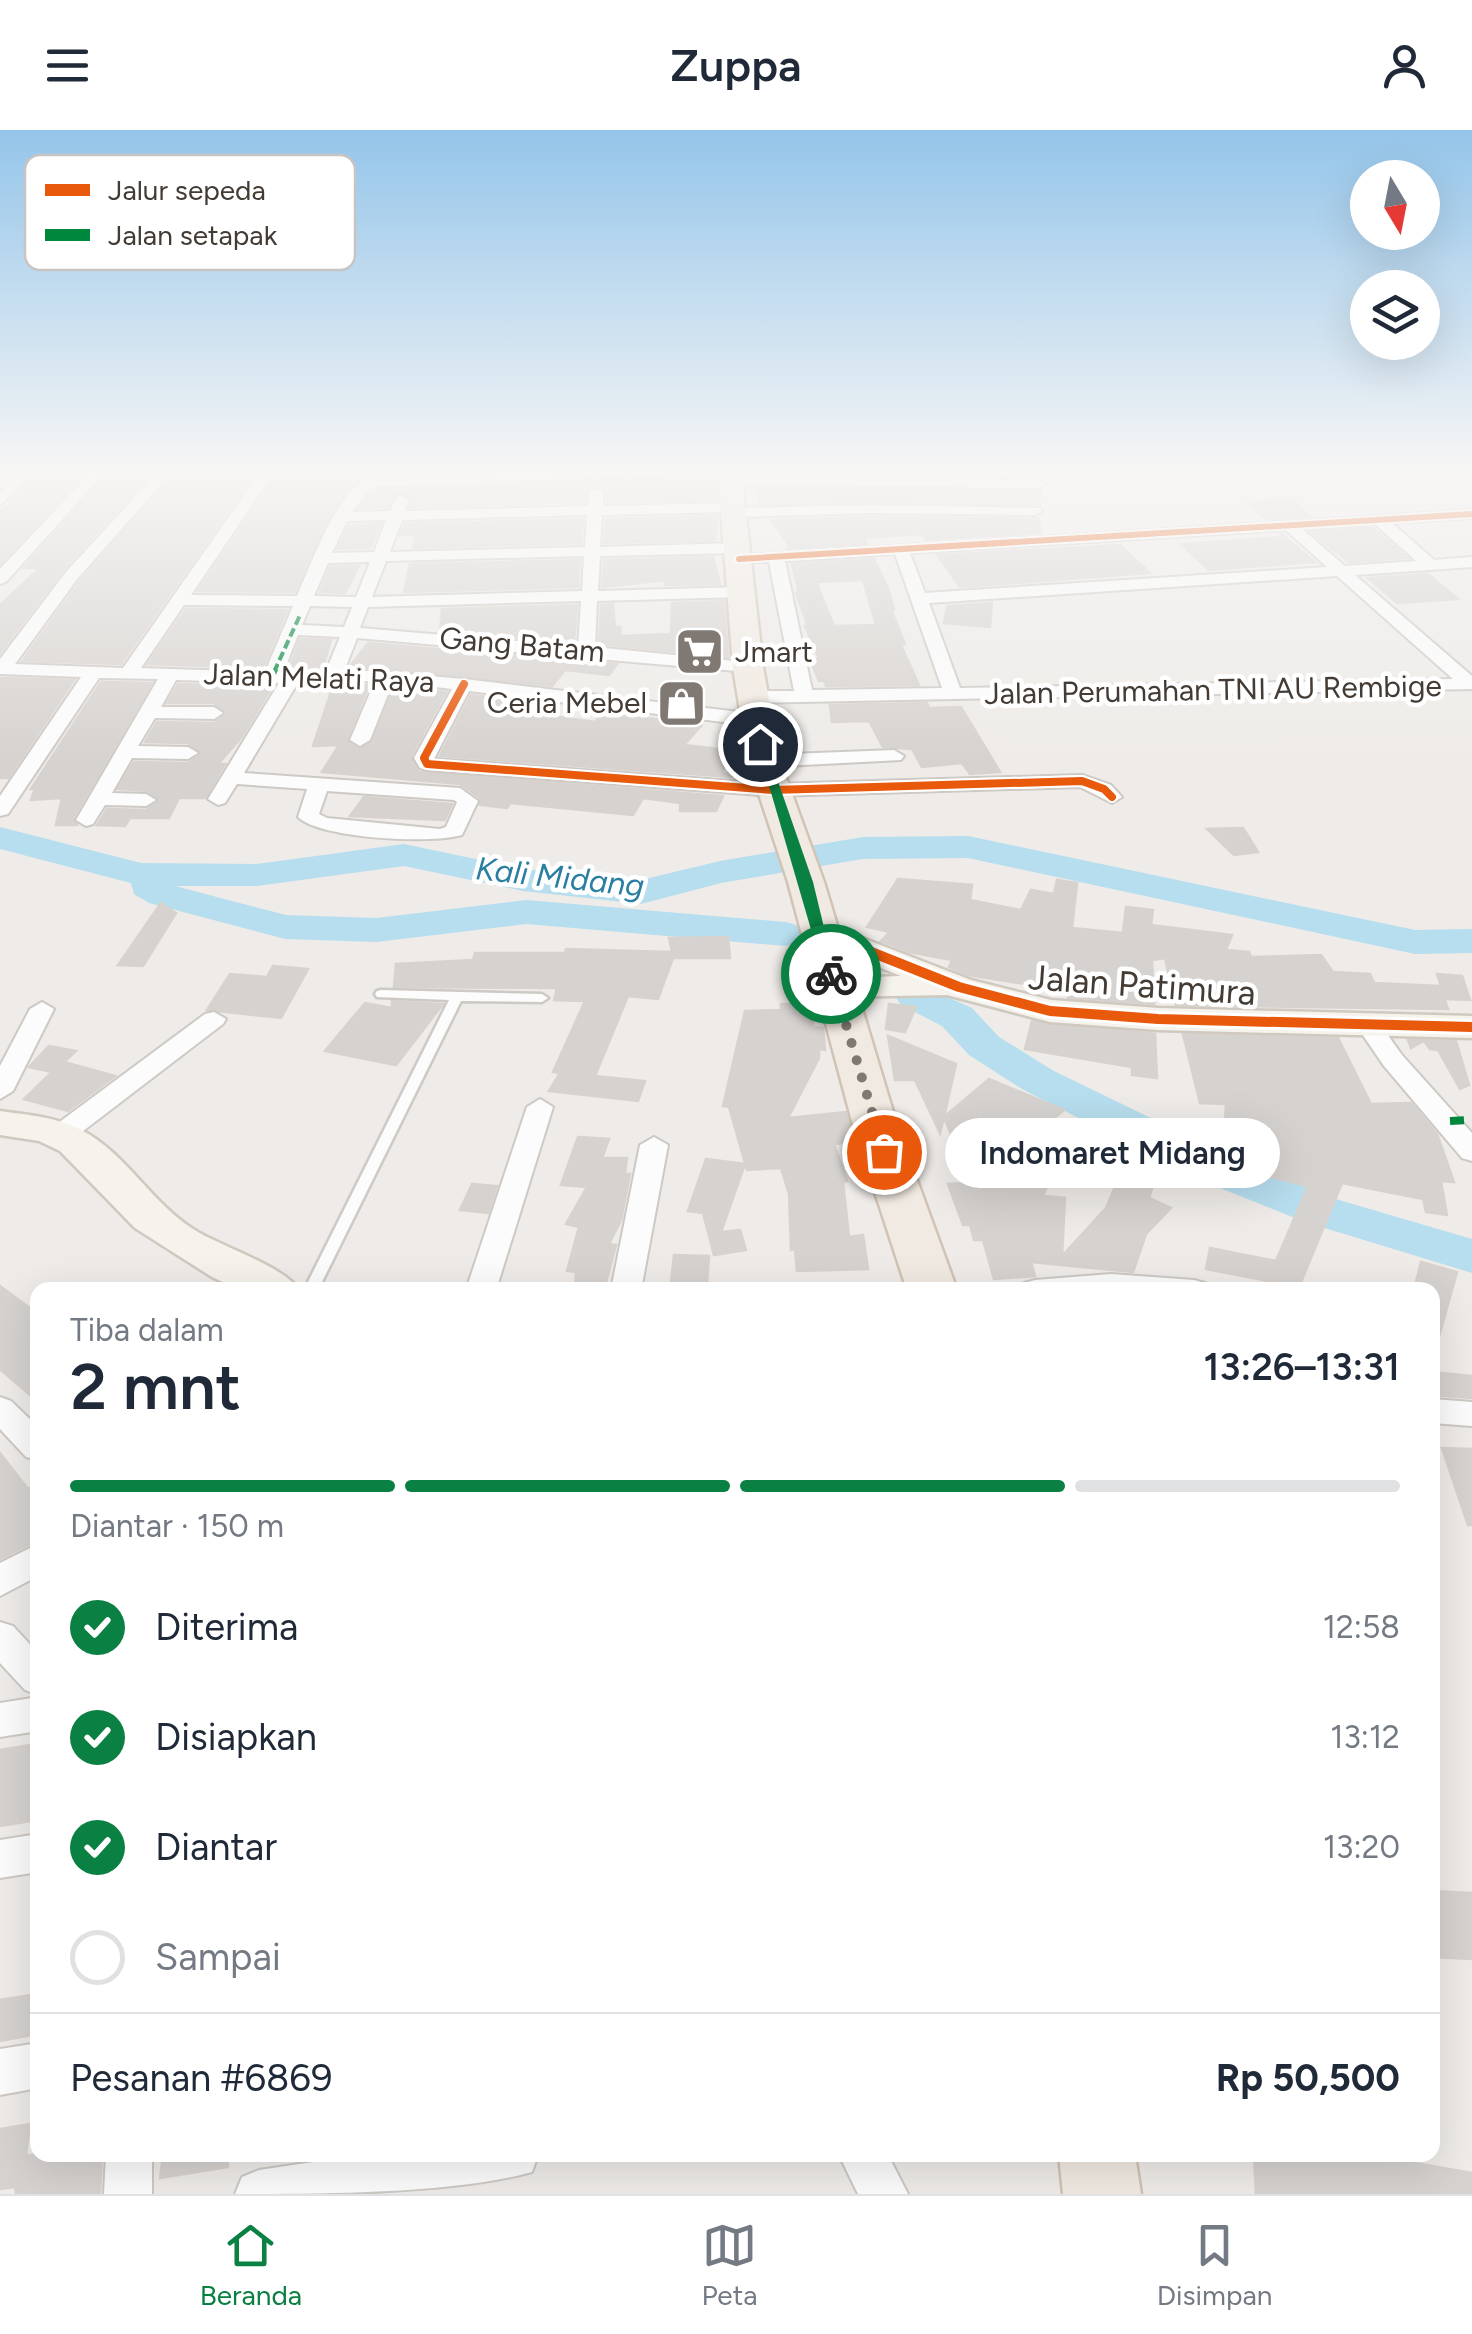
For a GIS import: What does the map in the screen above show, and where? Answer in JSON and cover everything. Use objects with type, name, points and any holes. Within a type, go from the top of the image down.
[{"type":"main road","points":[[738,567],[748,668],[764,760],[804,875],[875,1125],[929,1282]]},
{"type":"main road","points":[[1098,2162],[1102,2194]]},
{"type":"street","points":[[4,674],[79,567]]},
{"type":"street","points":[[130,671],[204,567]]},
{"type":"street","points":[[218,800],[281,678],[320,567]]},
{"type":"street","points":[[333,676],[377,567]]},
{"type":"street","points":[[422,636],[450,567]]},
{"type":"street","points":[[586,651],[589,567]]},
{"type":"street","points":[[778,567],[804,696]]},
{"type":"street","name":"Jalan Perumahan TNI AU Rembige","points":[[906,567],[954,696]]},
{"type":"street","points":[[1339,567],[1471,684]]},
{"type":"street","points":[[917,599],[1389,567]]},
{"type":"street","points":[[182,600],[362,602],[444,587],[587,595],[741,592]]},
{"type":"street","name":"Gang Batam","points":[[295,630],[422,636],[748,668]]},
{"type":"street","points":[[1,810],[95,670]]},
{"type":"street","name":"Jalan Melati Raya","points":[[4,674],[95,670],[281,678],[386,676],[754,708],[804,696]]},
{"type":"street","points":[[86,820],[171,673]]},
{"type":"street","points":[[360,740],[386,676]]},
{"type":"street","points":[[464,684],[424,758],[427,764],[777,802],[1082,781],[1104,788],[1112,798]]},
{"type":"street","name":"Jalan Perumahan TNI AU Rembige","points":[[804,696],[1471,684]]},
{"type":"street","points":[[149,712],[214,712]]},
{"type":"street","points":[[125,752],[188,753]]},
{"type":"street","points":[[764,760],[894,756]]},
{"type":"street","points":[[230,778],[318,783],[460,794],[468,801],[467,810],[456,832],[441,834],[323,824],[308,817],[318,783]]},
{"type":"street","points":[[98,799],[146,800]]},
{"type":"street","name":"Jalan Patimura","points":[[821,932],[959,988],[1016,1005],[1068,1013],[1472,1027]]},
{"type":"street","points":[[834,986],[959,988]]},
{"type":"street","points":[[0,1091],[42,1008]]},
{"type":"street","points":[[60,1135],[214,1018]]},
{"type":"street","points":[[1368,1025],[1389,1061],[1461,1120],[1472,1152]]},
{"type":"street","points":[[483,1282],[540,1107]]},
{"type":"street","points":[[0,1123],[60,1135],[93,1158],[148,1217],[174,1237],[261,1282]]},
{"type":"street","points":[[628,1282],[654,1145]]},
{"type":"street","points":[[0,1409],[30,1440]]},
{"type":"street","points":[[1440,1412],[1472,1414]]},
{"type":"street","points":[[0,1581],[30,1563]]},
{"type":"street","points":[[0,1637],[30,1670]]},
{"type":"street","points":[[0,1720],[30,1715]]},
{"type":"street","points":[[0,1860],[30,1854]]},
{"type":"street","points":[[0,2072],[30,2066]]},
{"type":"street","points":[[128,2194],[129,2162]]},
{"type":"street","points":[[259,2194],[469,2162]]},
{"type":"street","points":[[866,2162],[884,2194]]},
{"type":"lane","points":[[382,994],[542,998]]},
{"type":"lane","points":[[315,1282],[456,997]]},
{"type":"building","points":[[65,567],[0,653],[0,605],[40,568],[24,568]]},
{"type":"building","points":[[92,567],[189,567],[121,664],[22,661]]},
{"type":"building","points":[[214,567],[306,567],[295,592],[198,591]]},
{"type":"building","points":[[330,567],[358,567],[345,593],[320,592]]},
{"type":"building","points":[[409,567],[579,567],[578,587],[404,592]]},
{"type":"building","points":[[603,567],[716,567],[720,584],[665,585],[665,580],[602,587]]},
{"type":"building","points":[[793,567],[878,567],[905,644],[901,645],[919,685],[826,686],[825,681],[819,681],[810,659],[819,659],[805,626]],"holes":[[[863,580],[876,625],[834,626],[816,582]]]},
{"type":"building","points":[[946,567],[1144,567],[1150,573],[960,587]]},
{"type":"building","points":[[1428,574],[1458,599],[1397,603],[1368,578]]},
{"type":"building","points":[[724,601],[728,657],[599,644],[601,605],[613,604],[615,627],[620,627],[621,636],[671,634],[672,603]]},
{"type":"building","points":[[992,603],[990,627],[944,623],[947,606]]},
{"type":"building","points":[[577,605],[574,642],[440,631],[442,609]]},
{"type":"building","points":[[186,609],[287,610],[263,668],[148,664]]},
{"type":"building","points":[[300,639],[331,640],[323,667],[289,669]]},
{"type":"building","points":[[368,643],[617,664],[609,675],[565,670],[552,686],[350,666]]},
{"type":"building","points":[[0,678],[74,680],[8,778],[0,778]]},
{"type":"building","points":[[101,682],[152,683],[73,818],[77,825],[56,825],[62,798],[31,800],[35,789],[31,789]]},
{"type":"building","points":[[178,684],[272,687],[241,738],[218,764],[225,764],[205,798],[179,798],[169,818],[130,818],[125,826],[97,825],[107,809],[146,810],[160,801],[148,791],[118,789],[134,762],[188,763],[202,754],[188,743],[145,742],[157,722],[214,723],[227,714],[214,703],[167,703]]},
{"type":"building","points":[[369,685],[347,739],[358,749],[373,741],[395,686],[446,692],[411,756],[419,772],[723,796],[716,811],[680,811],[680,803],[643,798],[633,815],[510,803],[507,808],[480,805],[480,798],[460,784],[322,772],[339,745],[313,746],[332,689]]},
{"type":"building","points":[[471,695],[538,703],[530,713],[595,722],[602,711],[701,726],[684,745],[736,751],[722,773],[733,774],[732,777],[440,756]]},
{"type":"building","points":[[927,703],[929,708],[961,707],[1000,772],[970,774],[962,763],[922,767],[912,749],[883,747],[869,721],[832,722],[830,705]]},
{"type":"building","points":[[364,797],[452,804],[445,820],[350,816]]},
{"type":"building","points":[[1243,828],[1258,852],[1234,855],[1207,829]]},
{"type":"building","points":[[898,879],[972,885],[970,900],[1021,910],[1031,890],[1054,894],[1057,880],[1077,883],[1072,928],[1123,933],[1126,907],[1153,910],[1151,925],[1232,935],[1226,950],[1249,952],[1251,957],[1321,955],[1333,972],[1370,974],[1374,983],[1440,986],[1448,1009],[1176,1005],[1165,958],[1152,960],[1154,1004],[1068,998],[1069,991],[968,975],[949,967],[952,960],[909,952],[881,941],[890,932],[867,927]]},
{"type":"building","points":[[161,903],[176,913],[143,966],[118,965]]},
{"type":"building","points":[[728,937],[730,958],[673,958],[658,999],[628,996],[595,1076],[645,1081],[638,1101],[549,1091],[560,1073],[553,1072],[585,1001],[554,1000],[557,988],[394,987],[396,964],[473,960],[475,953],[565,953],[566,949],[672,952],[669,938]]},
{"type":"building","points":[[273,966],[308,969],[281,1018],[207,1010],[230,974],[267,977]]},
{"type":"building","points":[[1437,974],[1462,976],[1470,1000],[1445,999]]},
{"type":"building","points":[[392,1001],[443,1004],[396,1065],[325,1051],[365,1003],[392,1008]]},
{"type":"building","points":[[781,1004],[814,1005],[813,1027],[823,1028],[825,1050],[819,1049],[819,1058],[788,1118],[846,1112],[855,1142],[834,1144],[847,1181],[843,1182],[849,1237],[863,1235],[868,1269],[797,1271],[795,1249],[791,1250],[789,1194],[781,1168],[747,1170],[729,1107],[723,1106],[745,1011],[781,1010]]},
{"type":"building","points":[[889,1004],[916,1007],[905,1032],[886,1029]]},
{"type":"building","points":[[1032,1021],[1155,1034],[1157,1078],[1132,1075],[1132,1067],[1025,1049]]},
{"type":"building","points":[[1183,1034],[1338,1038],[1371,1104],[1411,1103],[1437,1134],[1454,1182],[1441,1181],[1447,1215],[1426,1212],[1423,1199],[1342,1183],[1301,1282],[1273,1282],[1206,1269],[1210,1248],[1276,1261],[1308,1186],[1271,1177],[1279,1142],[1244,1139],[1244,1125],[1225,1122],[1226,1104],[1200,1103]]},
{"type":"building","points":[[888,1036],[956,1064],[940,1133],[915,1080],[895,1080]]},
{"type":"building","points":[[1408,1040],[1456,1041],[1469,1085],[1460,1089],[1438,1050],[1430,1049],[1424,1041],[1411,1048]]},
{"type":"building","points":[[49,1046],[76,1051],[64,1062],[115,1076],[68,1111],[24,1099],[52,1072],[29,1067]]},
{"type":"building","points":[[989,1079],[1064,1110],[1006,1157],[1055,1168],[1043,1196],[1065,1198],[1062,1256],[1106,1208],[1118,1180],[1152,1188],[1149,1198],[1171,1208],[1146,1234],[1133,1272],[1031,1262],[1035,1276],[994,1279],[983,1240],[974,1240],[970,1225],[963,1225],[948,1184],[970,1183],[944,1117]]},
{"type":"building","points":[[578,1137],[609,1139],[602,1158],[627,1158],[625,1174],[630,1174],[621,1220],[609,1244],[616,1245],[606,1282],[575,1282],[576,1272],[567,1271],[579,1227],[566,1224],[587,1187],[561,1185]]},
{"type":"building","points":[[706,1159],[745,1164],[721,1232],[740,1230],[746,1250],[714,1255],[703,1213],[688,1211]]},
{"type":"building","points":[[472,1184],[497,1186],[488,1213],[460,1210]]},
{"type":"building","points":[[674,1255],[709,1256],[707,1282],[671,1282]]},
{"type":"building","points":[[1421,1262],[1457,1272],[1440,1332],[1440,1282],[1416,1282]]},
{"type":"building","points":[[0,1286],[30,1308],[30,1395],[0,1369]]},
{"type":"building","points":[[1440,1373],[1472,1376],[1472,1398],[1440,1396]]},
{"type":"building","points":[[1442,1448],[1472,1449],[1472,1525],[1468,1525]]},
{"type":"building","points":[[0,1453],[30,1488],[30,1544],[0,1559]]},
{"type":"building","points":[[30,1745],[30,1821],[0,1826],[0,1750]]},
{"type":"building","points":[[1440,1891],[1472,1893],[1472,1959],[1440,1957]]},
{"type":"building","points":[[30,1995],[30,2035],[0,2041],[0,2000]]},
{"type":"building","points":[[30,2124],[26,2155],[30,2155],[30,2162],[102,2162],[100,2194],[16,2194],[15,2187],[0,2189],[0,2129]]},
{"type":"building","points":[[162,2162],[228,2162],[228,2167],[160,2178]]},
{"type":"building","points":[[1254,2162],[1410,2162],[1472,2173],[1472,2194],[1256,2194]]},
{"type":"waterway","name":"Kali Midang","points":[[0,838],[141,874],[257,875],[404,855],[523,880],[641,892],[720,872],[863,848],[968,847],[1415,942],[1472,941]]},
{"type":"waterway","points":[[148,886],[163,895],[285,927],[376,930],[526,912],[786,934]]},
{"type":"waterway","points":[[916,996],[957,1017],[984,1046],[1038,1080],[1212,1167],[1322,1211],[1472,1256]]},
{"type":"marked path","points":[[272,677],[301,613]]},
{"type":"marked path","points":[[1450,1121],[1472,1120]]},
{"type":"cycle path","points":[[464,684],[424,758],[427,764],[773,790],[1082,781],[1104,789],[1112,797]]},
{"type":"cycle path","points":[[821,932],[959,987],[1050,1011],[1158,1019],[1472,1027]]},
{"type":"way so far","points":[[831,974],[884,1152]]},
{"type":"place","name":"Jmart","points":[[700,652]]},
{"type":"place","name":"Ceria Mebel","points":[[682,703]]},
{"type":"place","name":"Indomaret Midang","points":[[884,1152]]},
{"type":"route","points":[[760,744],[780,814],[806,882],[831,974]]}]
